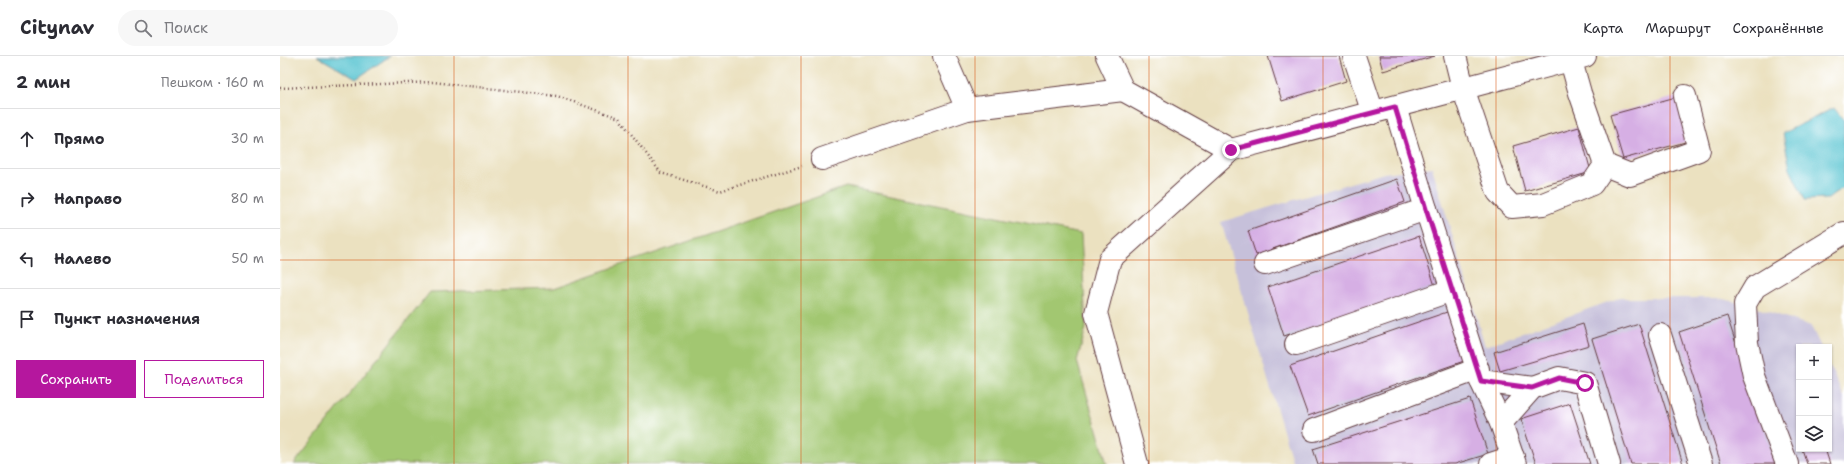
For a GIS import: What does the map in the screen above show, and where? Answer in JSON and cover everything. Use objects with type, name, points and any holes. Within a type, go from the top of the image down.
[{"type":"street","points":[[944,56],[967,109]]},
{"type":"street","points":[[1107,56],[1122,90]]},
{"type":"street","points":[[1354,56],[1373,113]]},
{"type":"street","points":[[1455,56],[1463,88],[1498,192],[1512,207],[1543,204],[1592,184],[1605,165]]},
{"type":"street","points":[[1137,464],[1096,313],[1110,259],[1231,150],[1578,58],[1580,93],[1605,165],[1630,175],[1699,150],[1685,96]]},
{"type":"street","points":[[822,159],[967,109],[1122,90],[1231,150]]},
{"type":"street","points":[[1395,107],[1479,375],[1501,424],[1514,460],[1491,464]]},
{"type":"street","points":[[1265,264],[1426,209]]},
{"type":"street","points":[[1787,464],[1754,376],[1747,343],[1745,304],[1755,287],[1844,233]]},
{"type":"street","points":[[1296,344],[1452,290]]},
{"type":"street","points":[[1660,336],[1701,464]]},
{"type":"street","points":[[1314,430],[1479,375],[1532,388]]},
{"type":"street","points":[[1501,424],[1532,388],[1559,378],[1585,383],[1609,464]]},
{"type":"path","points":[[280,88],[433,82],[557,96],[619,118],[661,173],[720,191],[822,159]]},
{"type":"shaded area","points":[[1432,167],[1485,346],[1619,298],[1718,298],[1745,304],[1811,326],[1820,344],[1796,344],[1796,452],[1832,452],[1832,371],[1844,397],[1844,464],[1293,464],[1221,222],[1384,173]]},
{"type":"green space","points":[[846,187],[1081,234],[1086,328],[1077,361],[1107,464],[294,464],[430,292],[554,288]]},
{"type":"water","points":[[317,56],[390,56],[356,79]]},
{"type":"water","points":[[1834,108],[1844,120],[1844,187],[1828,199],[1805,200],[1790,169],[1783,133]]},
{"type":"building","points":[[1268,56],[1339,56],[1346,81],[1282,101]]},
{"type":"building","points":[[1379,56],[1435,56],[1383,71]]},
{"type":"building","points":[[1676,97],[1689,141],[1623,159],[1610,115]]},
{"type":"building","points":[[1579,127],[1591,172],[1525,191],[1513,146]]},
{"type":"building","points":[[1397,179],[1405,202],[1256,255],[1248,231]]},
{"type":"building","points":[[1419,236],[1435,286],[1284,336],[1268,287]]},
{"type":"building","points":[[1447,312],[1464,361],[1308,416],[1290,366]]},
{"type":"building","points":[[1727,316],[1775,464],[1721,464],[1679,332]]},
{"type":"building","points":[[1583,324],[1589,345],[1500,371],[1494,352]]},
{"type":"building","points":[[1639,324],[1683,464],[1631,464],[1592,339]]},
{"type":"building","points":[[1470,399],[1488,454],[1455,464],[1318,464],[1313,449]]},
{"type":"building","points":[[1570,403],[1590,464],[1536,464],[1521,419]]},
{"type":"building","points":[[1803,452],[1826,452],[1830,464],[1807,464]]},
{"type":"route","points":[[1231,150],[1395,107],[1481,381],[1532,388],[1559,378],[1585,383]]}]
